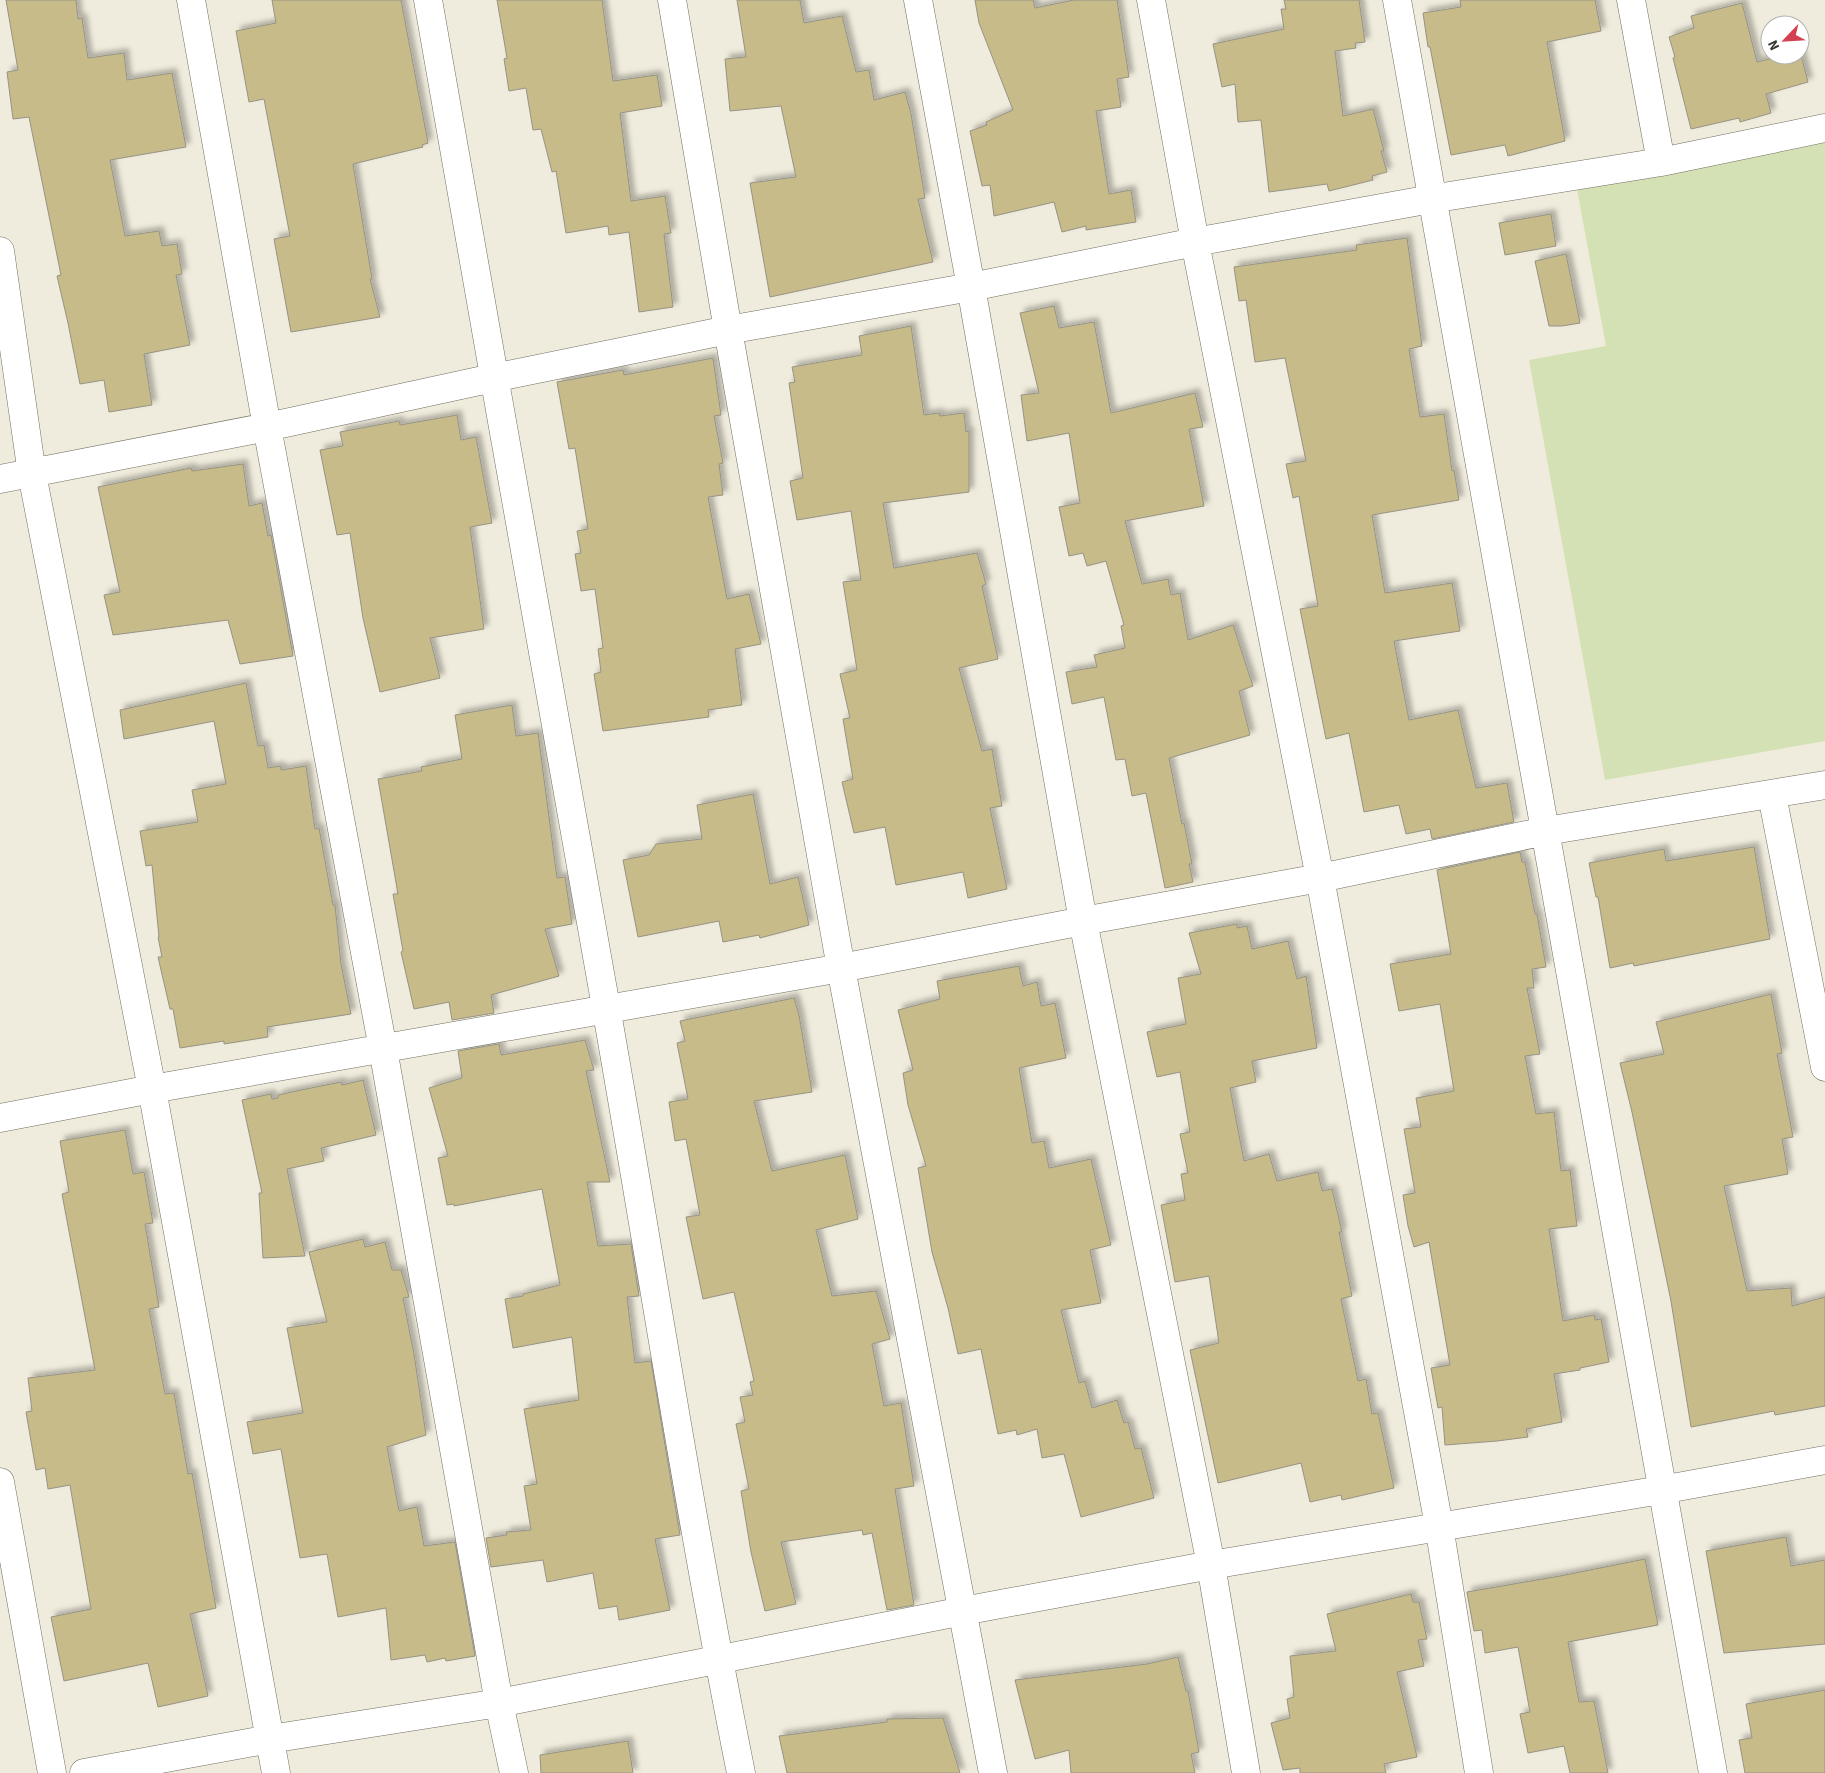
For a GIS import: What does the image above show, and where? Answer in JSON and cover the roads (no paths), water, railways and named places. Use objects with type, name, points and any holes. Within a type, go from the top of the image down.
[{"type":"street","points":[[192,0],[267,427],[383,1049],[499,1702],[514,1773]]},
{"type":"street","points":[[428,0],[493,378],[606,1008],[718,1659],[741,1773]]},
{"type":"street","points":[[672,0],[728,330],[841,968],[992,1773]]},
{"type":"street","points":[[918,0],[971,286],[1082,921],[1211,1565],[1246,1773]]},
{"type":"street","points":[[1151,0],[1195,242],[1320,878],[1439,1526],[1479,1773]]},
{"type":"street","points":[[1397,0],[1431,199],[1546,831],[1661,1490],[1713,1773]]},
{"type":"street","points":[[1631,0],[1661,162]]},
{"type":"street","points":[[0,479],[267,427],[728,330],[1431,199],[1661,162],[1825,128]]},
{"type":"street","points":[[0,252],[32,474],[152,1089],[276,1773]]},
{"type":"street","points":[[0,1118],[606,1008],[841,968],[1082,921],[1320,878],[1546,831],[1825,785]]},
{"type":"street","points":[[1772,795],[1825,1067]]},
{"type":"street","points":[[84,1773],[270,1739],[499,1702],[963,1611],[1211,1565],[1661,1490],[1825,1460]]},
{"type":"street","points":[[0,1482],[52,1773]]}]
